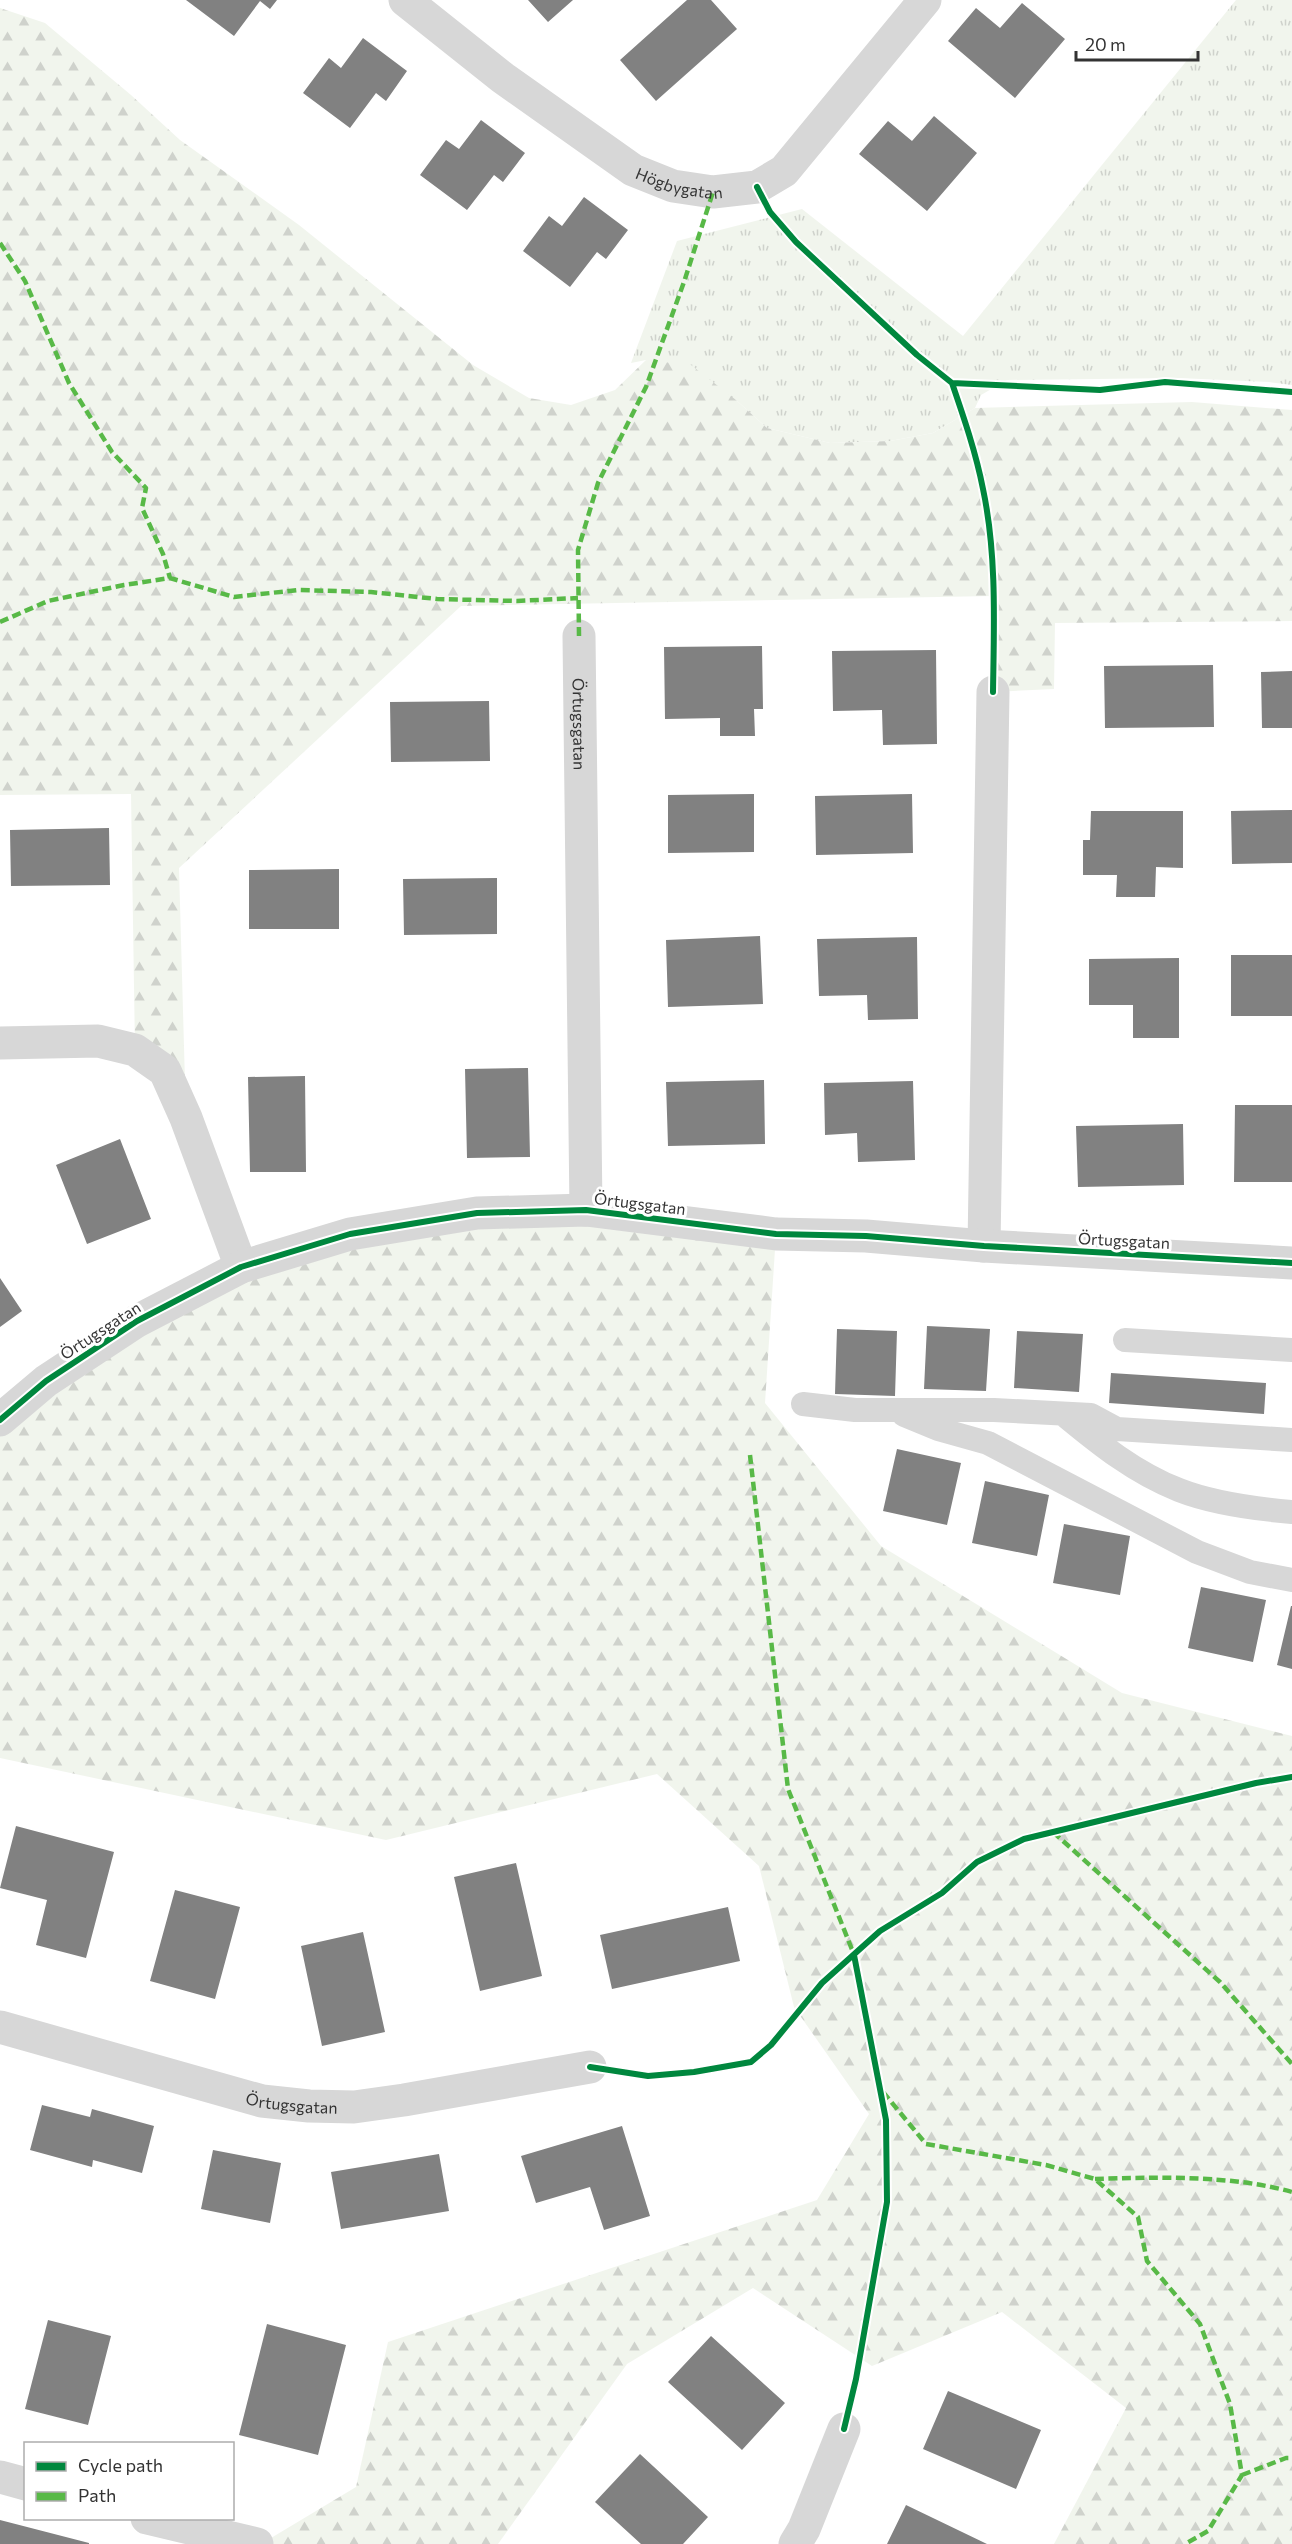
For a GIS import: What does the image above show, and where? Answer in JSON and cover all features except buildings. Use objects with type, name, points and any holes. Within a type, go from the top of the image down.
[{"type":"street","name":"Högbygatan","points":[[405,0],[503,78],[633,170],[673,186],[712,192],[757,187],[784,171],[925,0]]},
{"type":"street","name":"Örtugsgatan","points":[[579,636],[586,1210]]},
{"type":"street","points":[[984,1246],[993,692]]},
{"type":"street","points":[[0,1042],[98,1041],[135,1050],[165,1071],[186,1118],[241,1267]]},
{"type":"street","name":"Örtugsgatan","points":[[0,1420],[46,1381],[137,1320],[241,1267],[351,1234],[477,1213],[586,1210],[776,1234],[866,1236],[984,1246],[1292,1263]]},
{"type":"street","name":"Örtugsgatan","points":[[0,2027],[262,2101],[309,2106],[354,2107],[590,2067]]},
{"type":"street","points":[[795,2544],[804,2529],[844,2429]]},
{"type":"street","points":[[0,2477],[24,2483]]},
{"type":"street","points":[[155,2520],[257,2544]]},
{"type":"lane","points":[[1125,1340],[1292,1350]]},
{"type":"lane","points":[[803,1404],[855,1410],[994,1410],[1091,1415],[1117,1429],[1292,1440]]},
{"type":"lane","points":[[892,1410],[938,1429],[988,1443],[1197,1552],[1250,1572],[1292,1580]]},
{"type":"lane","points":[[1063,1414],[1112,1453],[1179,1490],[1265,1510],[1290,1508]]},
{"type":"green space","points":[[1236,0],[1292,0],[1292,385],[1178,378],[1007,380],[981,395],[975,408],[933,433],[890,441],[830,443],[767,428],[736,400],[646,360],[631,363],[677,241],[802,209],[963,336]]},
{"type":"green space","points":[[0,8],[45,23],[131,95],[180,140],[299,225],[473,365],[529,398],[571,405],[615,390],[646,360],[691,365],[767,428],[830,443],[890,441],[933,433],[975,408],[1192,402],[1292,410],[1292,621],[1055,623],[1054,689],[993,692],[992,596],[461,606],[179,868],[186,1118],[135,1050],[131,794],[0,795]]},
{"type":"green space","points":[[477,1213],[776,1234],[765,1403],[881,1546],[1122,1693],[1292,1736],[1292,2544],[1054,2544],[1126,2408],[1002,2312],[872,2366],[753,2288],[627,2364],[498,2544],[261,2544],[356,2487],[388,2342],[817,2200],[869,2114],[794,2007],[759,1866],[657,1774],[386,1840],[0,1758],[0,1420],[241,1267]]},
{"type":"marked path","points":[[579,636],[578,550],[598,483],[646,387],[684,282],[713,192]]},
{"type":"marked path","points":[[0,243],[25,281],[69,383],[112,452],[146,488],[142,508],[163,554],[170,578]]},
{"type":"marked path","points":[[0,622],[48,601],[170,578],[234,597],[298,590],[371,592],[437,599],[517,601],[578,598]]},
{"type":"marked path","points":[[750,1455],[788,1789],[855,1957]]},
{"type":"marked path","points":[[1053,1832],[1220,1982],[1292,2064]]},
{"type":"marked path","points":[[883,2092],[926,2144],[1046,2165],[1095,2179],[1138,2217],[1147,2261],[1200,2324],[1230,2404],[1242,2475],[1208,2531],[1185,2544]]},
{"type":"marked path","points":[[1095,2179],[1220,2180],[1269,2186],[1292,2192]]},
{"type":"marked path","points":[[1242,2475],[1286,2458],[1292,2458]]},
{"type":"cycle path","points":[[757,187],[770,212],[796,242],[917,355],[952,383],[1100,390],[1165,382],[1292,392]]},
{"type":"cycle path","points":[[952,383],[977,462],[991,539],[994,590],[993,692]]},
{"type":"cycle path","points":[[0,1420],[46,1381],[137,1321],[241,1267],[350,1234],[477,1213],[586,1210],[776,1234],[866,1236],[984,1246],[1292,1263]]},
{"type":"cycle path","points":[[590,2067],[648,2076],[694,2072],[751,2062],[771,2045],[822,1983],[880,1931],[942,1893],[977,1862],[1024,1839],[1256,1783],[1292,1777]]},
{"type":"cycle path","points":[[844,2429],[856,2379],[887,2202],[886,2120],[854,1955]]}]
